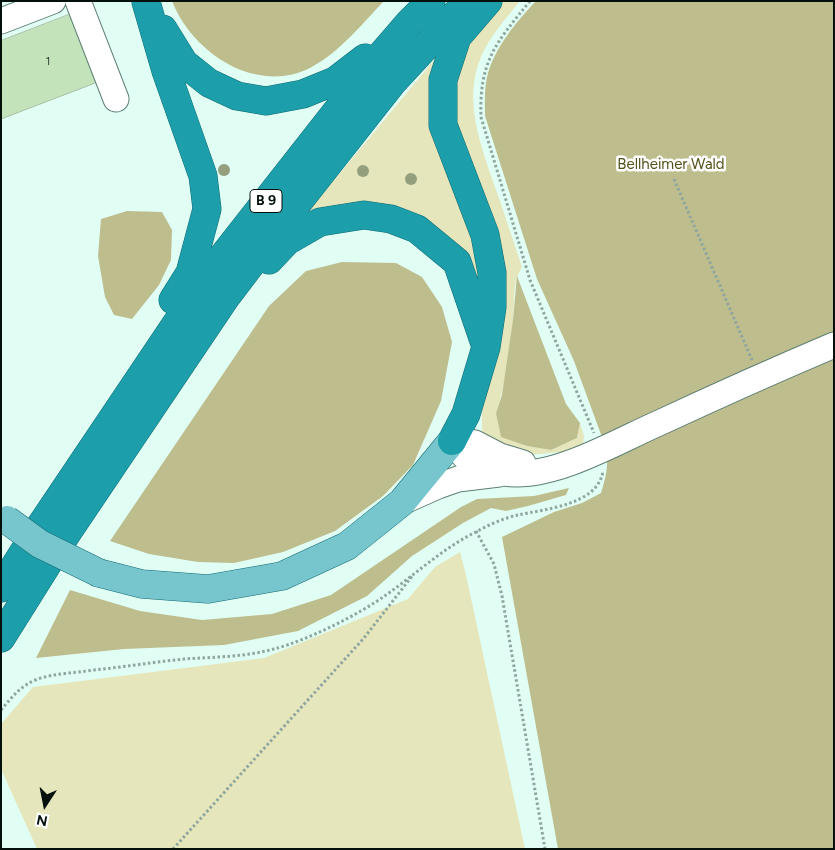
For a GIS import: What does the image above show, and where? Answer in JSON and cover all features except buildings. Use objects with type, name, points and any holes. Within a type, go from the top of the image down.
[{"type":"highway","name":"B 9","points":[[1,588],[132,387],[213,269],[377,60],[431,1]]},
{"type":"highway","name":"B 9","points":[[1,638],[65,536],[226,297],[392,83],[468,1]]},
{"type":"highway","points":[[452,441],[466,414],[486,347],[492,307],[492,273],[485,236],[444,125],[443,80],[456,37],[488,1]]},
{"type":"highway","name":"B 9","points":[[146,2],[184,63],[209,83],[237,96],[266,100],[303,94],[335,82],[409,23]]},
{"type":"highway","name":"B 9","points":[[132,387],[160,321],[190,273],[206,210],[203,176],[166,71],[146,2]]},
{"type":"highway","name":"B 9","points":[[226,297],[264,266],[287,241],[320,222],[364,215],[391,219],[417,229],[457,262],[486,347]]},
{"type":"main road","points":[[4,518],[40,544],[99,573],[142,584],[208,589],[282,576],[347,546],[402,502],[452,441]]},
{"type":"street","points":[[1,21],[53,1]]},
{"type":"street","points":[[78,1],[116,99]]},
{"type":"street","points":[[402,502],[438,486],[458,480],[506,474],[535,473],[551,469],[601,450],[834,345]]},
{"type":"street","points":[[452,441],[475,443],[500,456],[520,463],[551,469]]},
{"type":"street","points":[[452,441],[466,458],[482,468],[506,474]]},
{"type":"path","points":[[1,710],[18,690],[37,679],[135,664],[238,656],[275,649],[359,613],[448,548],[476,532],[516,515],[546,510],[574,501],[593,491],[602,474],[601,450],[530,280],[481,117],[480,94],[484,72],[492,51],[530,1]]},
{"type":"path","points":[[674,179],[760,377]]},
{"type":"path","points":[[476,532],[494,564],[502,596],[545,849]]},
{"type":"path","points":[[173,849],[364,638],[418,569]]},
{"type":"green space","points":[[172,1],[384,1],[350,38],[321,62],[289,75],[268,76],[248,72],[228,64],[210,52],[194,37],[181,20]]},
{"type":"green space","points":[[493,1],[520,1],[496,31],[481,56],[474,81],[474,114],[482,147],[522,267],[515,286],[507,368],[496,413],[527,446],[551,450],[577,438],[580,423],[584,436],[583,444],[572,451],[527,454],[509,449],[486,437],[482,430],[482,405],[498,343],[448,109],[473,23]]},
{"type":"green space","name":"Bellheimer Wald","points":[[536,1],[834,1],[834,849],[558,849],[502,537],[554,512],[582,503],[601,493],[606,476],[607,460],[606,448],[574,361],[537,279],[485,116],[486,84],[496,53],[508,34]]},
{"type":"green space","points":[[440,53],[487,298],[445,238],[300,221]]},
{"type":"green space","points":[[127,211],[162,212],[172,230],[171,260],[159,285],[132,319],[114,315],[105,297],[98,256],[101,219]]},
{"type":"green space","points":[[342,262],[396,263],[422,277],[442,307],[452,342],[441,401],[413,465],[383,496],[335,531],[283,552],[234,563],[198,562],[149,554],[110,541],[269,306],[306,271]]},
{"type":"green space","points":[[517,276],[566,404],[580,423],[577,438],[551,450],[527,446],[501,437],[496,413],[502,395],[513,320]]},
{"type":"green space","points":[[569,488],[566,495],[528,506],[506,511],[491,508],[463,523],[412,556],[367,596],[298,631],[224,645],[124,649],[36,658],[70,590],[140,611],[202,620],[272,614],[331,595],[461,507],[477,499],[534,496]]},
{"type":"green space","points":[[460,552],[525,849],[37,849],[1,769],[1,724],[33,687],[264,658],[408,599],[435,567]]}]
